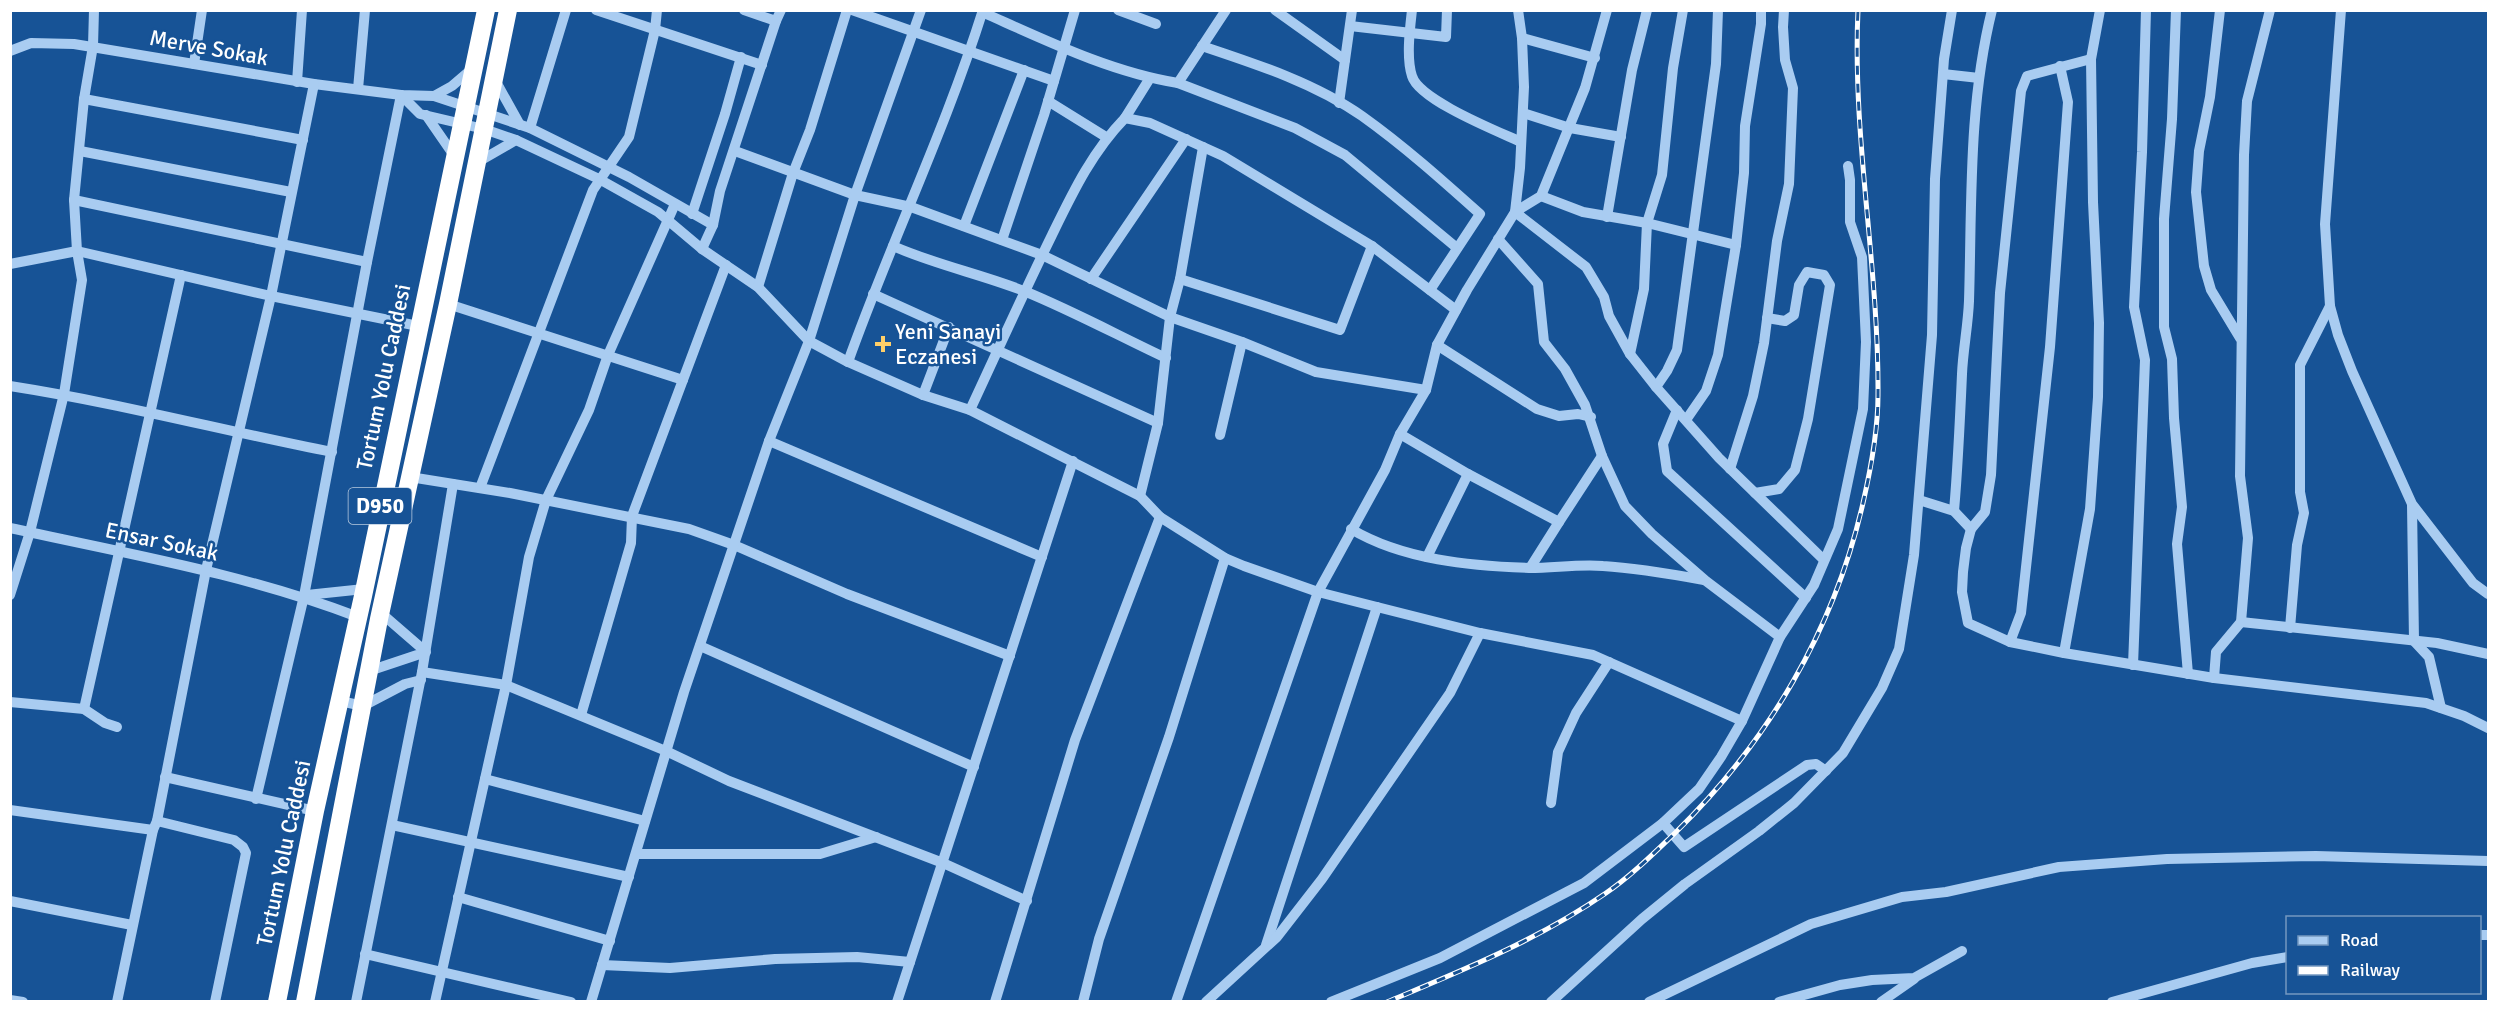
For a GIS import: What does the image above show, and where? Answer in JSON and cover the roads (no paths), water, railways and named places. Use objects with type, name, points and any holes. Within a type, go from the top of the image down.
[{"type":"highway","name":"Tortum Yolu Caddesi","points":[[278,1002],[315,811],[486,10]]},
{"type":"highway","name":"D950","points":[[305,1002],[369,671],[478,162],[508,10]]},
{"type":"street","points":[[10,595],[30,532],[64,394],[82,280],[76,251],[74,200],[84,99],[93,46],[94,10]]},
{"type":"street","points":[[194,64],[202,10]]},
{"type":"street","points":[[297,82],[302,10]]},
{"type":"street","points":[[358,89],[365,10]]},
{"type":"street","points":[[525,127],[566,10]]},
{"type":"street","points":[[596,10],[762,65]]},
{"type":"street","points":[[480,488],[599,179],[623,147],[633,126],[655,30],[657,10]]},
{"type":"street","points":[[702,249],[713,225],[720,191],[779,16],[744,10]]},
{"type":"street","points":[[758,287],[793,173],[810,130],[846,10]]},
{"type":"street","points":[[852,10],[1054,81]]},
{"type":"street","points":[[591,1002],[700,646],[769,441],[809,341],[855,195],[915,33],[921,10]]},
{"type":"street","points":[[1002,240],[1075,10]]},
{"type":"street","points":[[1118,10],[1156,24]]},
{"type":"street","points":[[1178,83],[1226,10]]},
{"type":"street","points":[[1339,103],[1352,10]]},
{"type":"street","points":[[1412,10],[1409,33],[1412,77],[1433,100],[1521,142]]},
{"type":"street","points":[[1350,26],[1446,37],[1448,10]]},
{"type":"street","points":[[1515,212],[1523,113],[1522,38],[1518,10]]},
{"type":"street","points":[[1176,1002],[1318,592],[1385,470],[1400,434],[1426,390],[1437,345],[1456,310],[1515,212],[1541,196],[1570,128],[1595,58],[1607,10]]},
{"type":"street","points":[[1607,217],[1632,70],[1647,10]]},
{"type":"street","points":[[1630,354],[1644,289],[1647,223],[1662,175],[1673,68],[1683,10]]},
{"type":"street","points":[[1656,387],[1677,350],[1716,64],[1718,10]]},
{"type":"street","points":[[1686,420],[1706,391],[1718,355],[1736,245],[1744,173],[1745,126],[1761,24],[1761,10]]},
{"type":"street","points":[[1730,469],[1753,396],[1767,318],[1777,241],[1789,184],[1792,88],[1785,60],[1784,10]]},
{"type":"street","points":[[1551,1002],[1642,919],[1794,803],[1826,771],[1843,753],[1882,688],[1899,649],[1914,555],[1932,335],[1935,178],[1943,74],[1952,10]]},
{"type":"street","points":[[1954,511],[1962,373],[1969,305],[1974,128],[1978,78],[1992,10]]},
{"type":"street","points":[[2064,653],[2091,509],[2098,397],[2099,323],[2093,202],[2091,59],[2100,10]]},
{"type":"street","points":[[2133,665],[2145,360],[2134,307],[2146,10]]},
{"type":"street","points":[[2176,10],[2172,119],[2164,219],[2164,327],[2172,359],[2174,418],[2182,507],[2178,544],[2188,674]]},
{"type":"street","points":[[2220,10],[2210,97],[2199,151],[2196,192],[2204,266],[2211,290],[2241,340]]},
{"type":"street","points":[[2214,678],[2216,652],[2241,622],[2248,538],[2240,476],[2241,288],[2247,101],[2270,10]]},
{"type":"street","points":[[2341,10],[2325,224],[2330,306],[2352,371],[2412,504],[2473,583],[2488,594]]},
{"type":"street","points":[[848,362],[873,294],[911,207],[970,51],[982,11],[1063,48],[1150,78],[1178,83],[1295,128],[1344,155],[1457,248]]},
{"type":"street","points":[[1281,12],[1345,60]]},
{"type":"street","points":[[1522,38],[1595,58]]},
{"type":"street","name":"Merve Sokak","points":[[10,51],[31,43],[93,46],[297,82],[401,95],[434,96],[466,106],[486,121]]},
{"type":"street","points":[[1202,45],[1306,85],[1361,115],[1426,165],[1480,214],[1430,290]]},
{"type":"street","points":[[692,214],[722,125],[741,57]]},
{"type":"street","points":[[2091,59],[2027,76],[2021,91],[2000,293],[1991,475],[1984,512],[1971,529],[1966,548],[1962,592],[1968,623],[2010,642],[2064,653],[2214,678],[2426,703],[2488,728]]},
{"type":"street","points":[[2010,642],[2021,613],[2050,347],[2068,102],[2060,66]]},
{"type":"street","points":[[434,96],[452,86],[473,68]]},
{"type":"street","points":[[964,226],[1024,70]]},
{"type":"street","points":[[1943,74],[1978,78]]},
{"type":"street","points":[[970,410],[1042,255],[1087,165],[1106,137],[1125,118],[1150,78]]},
{"type":"street","points":[[495,80],[525,127]]},
{"type":"street","points":[[117,1002],[206,570],[271,296],[314,84]]},
{"type":"street","points":[[401,95],[420,114],[463,125],[486,121],[525,127],[608,166],[713,225]]},
{"type":"street","points":[[256,799],[304,596],[401,95]]},
{"type":"street","points":[[84,99],[303,140]]},
{"type":"street","points":[[1048,101],[1106,137]]},
{"type":"street","points":[[1523,113],[1570,128],[1621,137]]},
{"type":"street","points":[[426,115],[455,157]]},
{"type":"street","points":[[1125,118],[1150,123],[1223,156],[1372,246],[1456,310]]},
{"type":"street","points":[[486,121],[516,140],[599,179],[667,219],[702,249],[758,287],[809,341],[848,362],[923,396],[970,410],[1073,461],[1140,496],[1160,517],[1225,558],[1318,592],[1480,633],[1593,655],[1742,721]]},
{"type":"street","points":[[1091,279],[1186,139]]},
{"type":"street","points":[[478,162],[516,140]]},
{"type":"street","points":[[1140,496],[1158,423],[1170,316],[1180,279],[1203,147]]},
{"type":"street","points":[[80,151],[291,192]]},
{"type":"street","points":[[735,151],[855,195],[911,207],[1042,255],[1170,316],[1316,372],[1426,390]]},
{"type":"street","points":[[1330,1002],[1440,958],[1584,883],[1663,823],[1699,789],[1742,721],[1780,637],[1806,598],[1838,529],[1863,409],[1866,342],[1862,257],[1850,222],[1848,166]]},
{"type":"street","points":[[1541,196],[1583,212],[1647,223],[1736,245]]},
{"type":"street","points":[[74,200],[281,246],[367,262]]},
{"type":"street","points":[[435,1002],[507,685],[529,557],[546,500],[589,410],[608,355],[675,204]]},
{"type":"street","points":[[1515,212],[1586,267],[1604,297],[1609,316],[1630,354],[1656,387],[1730,469],[1824,560]]},
{"type":"street","points":[[1498,239],[1538,284],[1544,342],[1565,369],[1591,417],[1602,456],[1624,506],[1652,534],[1706,580],[1780,637]]},
{"type":"street","points":[[893,246],[926,261],[984,277],[1025,292],[1166,358]]},
{"type":"street","points":[[1180,279],[1340,330],[1372,246]]},
{"type":"street","points":[[10,264],[76,251],[271,296],[418,326]]},
{"type":"street","points":[[580,715],[631,543],[632,516],[726,266]]},
{"type":"street","points":[[1755,493],[1779,489],[1795,470],[1808,419],[1830,285],[1824,275],[1807,272],[1799,285],[1794,315],[1785,321],[1767,318]]},
{"type":"street","points":[[84,709],[181,275]]},
{"type":"street","points":[[873,294],[1158,423]]},
{"type":"street","points":[[448,304],[683,380]]},
{"type":"street","points":[[2290,628],[2297,545],[2304,513],[2300,492],[2300,365],[2330,306]]},
{"type":"street","points":[[923,396],[949,327]]},
{"type":"street","points":[[1220,435],[1242,342]]},
{"type":"street","points":[[1437,345],[1537,409],[1559,416],[1578,414],[1591,417]]},
{"type":"street","points":[[10,386],[64,394],[239,434],[332,452]]},
{"type":"street","points":[[1677,410],[1663,444],[1667,471],[1806,598]]},
{"type":"street","points":[[1400,434],[1468,474],[1559,522]]},
{"type":"street","points":[[769,441],[1042,557]]},
{"type":"street","points":[[1530,568],[1602,456]]},
{"type":"street","points":[[897,1002],[1073,461]]},
{"type":"street","points":[[1427,557],[1468,474]]},
{"type":"street","points":[[410,477],[632,516],[689,529],[734,545],[847,594],[1010,656]]},
{"type":"street","points":[[356,1002],[422,676],[453,484]]},
{"type":"street","points":[[1918,500],[1954,511],[1971,529]]},
{"type":"street","points":[[2412,504],[2414,641],[2429,657],[2440,708]]},
{"type":"street","points":[[995,1002],[1075,740],[1160,517]]},
{"type":"street","name":"Ensar Sokak","points":[[10,528],[206,570],[304,596],[358,616]]},
{"type":"street","points":[[1351,529],[1372,542],[1427,557],[1475,564],[1530,568],[1603,566],[1706,580]]},
{"type":"street","points":[[1083,1002],[1100,939],[1169,737],[1225,558]]},
{"type":"street","points":[[304,596],[364,589]]},
{"type":"street","points":[[1265,948],[1377,607]]},
{"type":"street","points":[[381,613],[426,652]]},
{"type":"street","points":[[2241,622],[2414,641],[2488,654]]},
{"type":"street","points":[[1206,1002],[1277,937],[1322,879],[1407,759],[1450,693],[1480,633]]},
{"type":"street","points":[[700,646],[974,767]]},
{"type":"street","points":[[369,671],[426,652]]},
{"type":"street","points":[[1551,803],[1558,752],[1576,713],[1609,662]]},
{"type":"street","points":[[340,701],[363,706],[422,676],[507,685],[666,751],[729,781],[943,862],[1027,901]]},
{"type":"street","points":[[10,702],[84,709],[105,723],[117,727]]},
{"type":"street","points":[[1663,823],[1684,847],[1807,765],[1816,764],[1826,771]]},
{"type":"street","points":[[165,777],[315,811]]},
{"type":"street","points":[[485,779],[645,821]]},
{"type":"street","points":[[10,810],[155,826],[234,840],[243,847],[246,853],[215,1002]]},
{"type":"street","points":[[392,825],[629,877]]},
{"type":"street","points":[[636,854],[820,854],[876,837]]},
{"type":"street","points":[[1649,1002],[1810,924],[1902,897],[1946,892],[2059,867],[2167,859],[2316,856],[2488,861]]},
{"type":"street","points":[[458,897],[610,941]]},
{"type":"street","points":[[10,901],[132,925]]},
{"type":"street","points":[[1881,1002],[1914,978],[1962,951]]},
{"type":"street","points":[[365,954],[571,1002]]},
{"type":"street","points":[[602,965],[670,968],[775,959],[857,957],[910,962]]},
{"type":"street","points":[[2112,1002],[2252,963],[2286,957]]},
{"type":"street","points":[[1779,1002],[1872,980],[1914,978]]},
{"type":"street","points":[[10,1000],[23,1002]]},
{"type":"railway","points":[[1387,1002],[1527,940],[1580,910],[1633,872],[1709,798],[1740,761],[1793,682],[1815,639],[1850,550],[1869,477],[1877,423],[1877,347],[1859,106],[1858,10]]},
{"type":"place","name":"Yeni Sanayi Eczanesi","points":[[883,344]]}]
